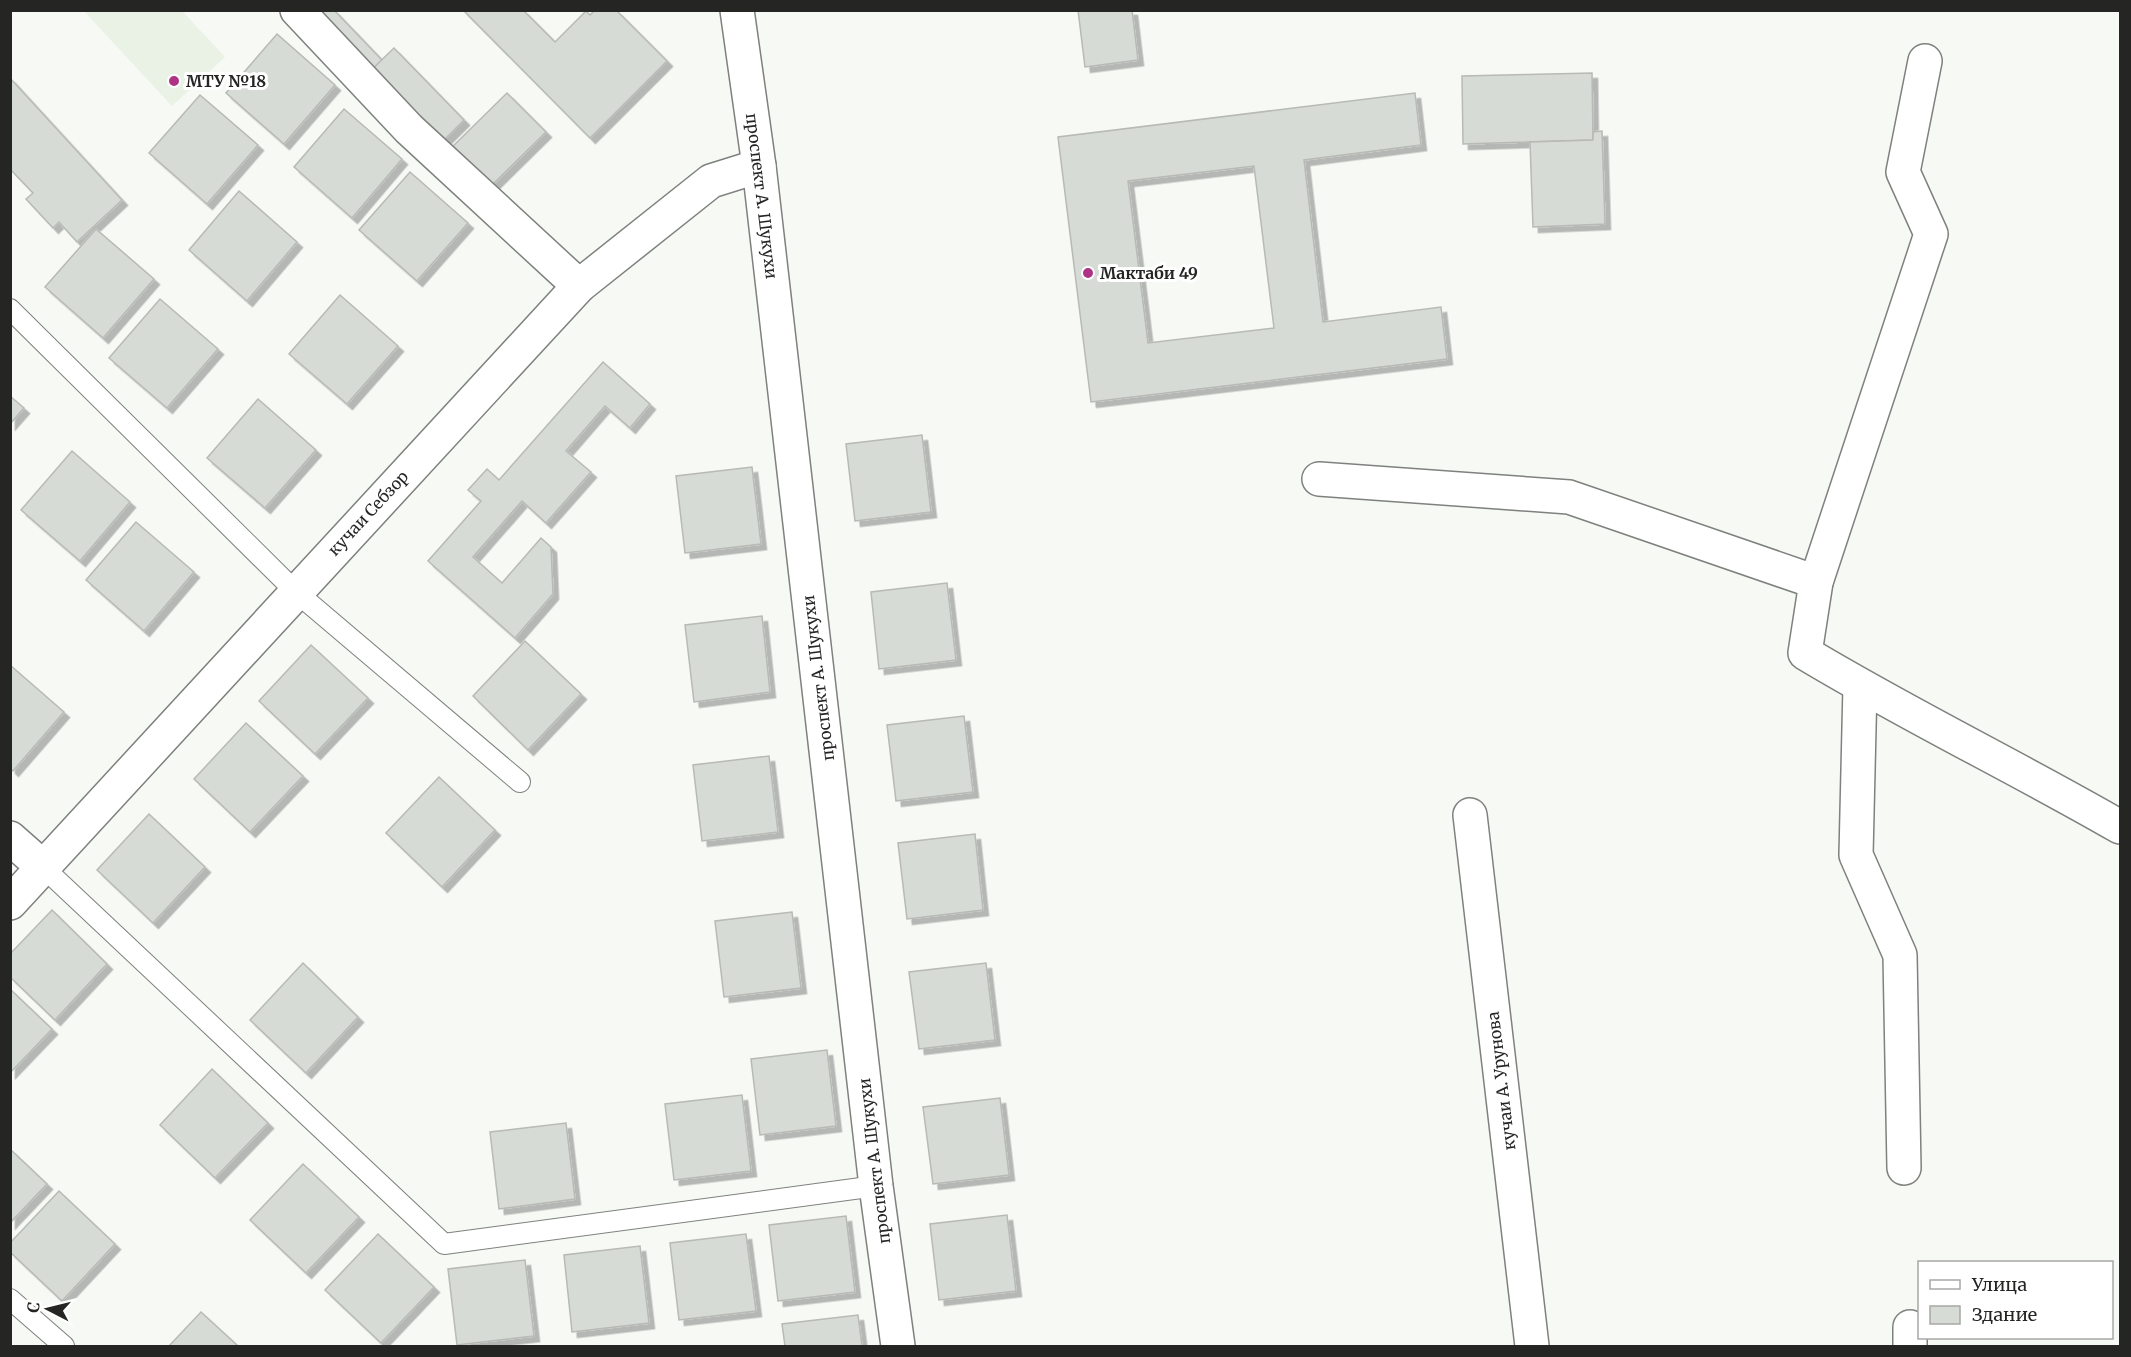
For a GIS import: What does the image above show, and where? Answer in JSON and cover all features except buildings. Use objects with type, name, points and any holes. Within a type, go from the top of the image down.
[{"type":"street","points":[[297,10],[409,129],[579,286]]},
{"type":"street","name":"проспект А. Шукухи","points":[[737,10],[759,166],[876,1186],[898,1347]]},
{"type":"street","points":[[1925,61],[1904,172],[1931,234],[1816,582],[1805,653],[1860,686],[2121,827]]},
{"type":"street","name":"кучаи Себзор","points":[[10,903],[579,286],[711,181],[759,166]]},
{"type":"street","points":[[1318,480],[1569,497],[1816,582]]},
{"type":"street","points":[[1860,686],[1856,855],[1900,955],[1904,1168]]},
{"type":"street","name":"кучаи А. Урунова","points":[[1470,815],[1532,1347]]},
{"type":"street","points":[[10,838],[44,868]]},
{"type":"lane","points":[[10,309],[296,592],[520,782]]},
{"type":"lane","points":[[44,868],[444,1244],[876,1186]]},
{"type":"lane","points":[[10,1299],[64,1347]]},
{"type":"shaded area","name":"МТУ №18","points":[[84,11],[182,11],[225,57],[172,106]]},
{"type":"place","name":"МТУ №18","points":[[174,81]]},
{"type":"place","name":"Мактаби 49","points":[[1088,273]]}]
